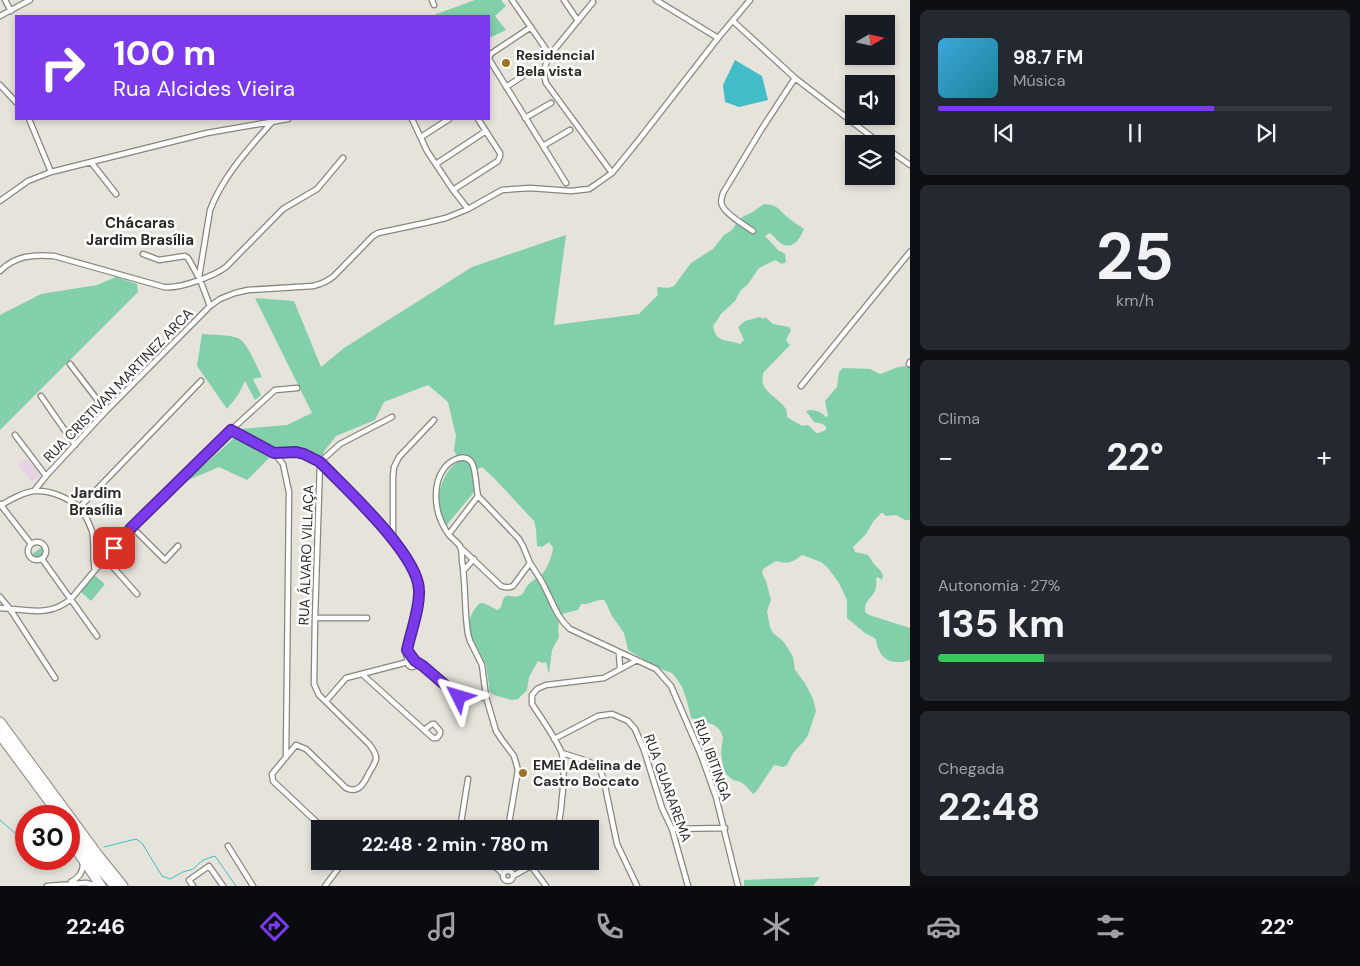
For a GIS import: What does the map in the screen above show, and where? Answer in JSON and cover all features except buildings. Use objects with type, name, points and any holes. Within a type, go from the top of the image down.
[{"type":"highway","points":[[0,722],[123,886]]},
{"type":"highway","points":[[0,735],[52,805]]},
{"type":"highway","points":[[40,787],[50,805]]},
{"type":"highway","points":[[80,844],[115,886]]},
{"type":"highway","points":[[80,857],[101,886]]},
{"type":"street","points":[[5,0],[11,10]]},
{"type":"street","points":[[0,16],[30,0]]},
{"type":"street","points":[[512,0],[550,55]]},
{"type":"street","points":[[564,0],[578,21]]},
{"type":"street","points":[[656,0],[718,38]]},
{"type":"street","name":"RUA CRISTIVAN MARTINEZ ARCA","points":[[34,491],[106,411],[210,306],[220,299],[235,292],[248,290],[321,284],[334,276],[378,233],[436,221],[468,209],[502,190],[530,188],[571,191],[589,189],[612,173],[750,0]]},
{"type":"street","points":[[593,2],[550,55],[545,65],[544,77],[546,83],[612,173]]},
{"type":"street","points":[[733,21],[795,78],[869,135]]},
{"type":"street","points":[[531,27],[490,55],[490,62],[566,183]]},
{"type":"street","points":[[506,87],[535,68]]},
{"type":"street","points":[[753,231],[725,210],[721,200],[722,193],[795,78]]},
{"type":"street","points":[[0,85],[15,101]]},
{"type":"street","points":[[526,118],[551,103]]},
{"type":"street","points":[[29,120],[52,172]]},
{"type":"street","points":[[0,201],[28,181],[52,172],[207,133],[280,120]]},
{"type":"street","points":[[412,120],[436,164],[468,209]]},
{"type":"street","points":[[421,137],[447,120]]},
{"type":"street","points":[[453,190],[499,159],[500,153],[479,120]]},
{"type":"street","points":[[199,278],[213,201],[244,154],[273,121]]},
{"type":"street","points":[[542,146],[570,130]]},
{"type":"street","points":[[436,164],[486,132]]},
{"type":"street","points":[[895,154],[910,165]]},
{"type":"street","points":[[0,271],[14,260],[32,255],[43,255],[69,260],[164,287],[175,287],[199,278],[217,274],[282,209],[317,188],[343,158]]},
{"type":"street","points":[[91,162],[116,194]]},
{"type":"street","points":[[801,386],[910,252]]},
{"type":"street","points":[[143,254],[160,260],[185,256],[188,258],[199,278],[210,306]]},
{"type":"street","points":[[70,364],[106,411]]},
{"type":"street","points":[[79,508],[201,381]]},
{"type":"street","points":[[0,608],[28,611],[50,610],[71,599],[132,527],[231,430],[275,390],[296,388]]},
{"type":"street","points":[[41,396],[75,445]]},
{"type":"street","points":[[320,462],[340,444],[392,417]]},
{"type":"street","points":[[393,538],[394,467],[399,457],[434,420]]},
{"type":"street","points":[[231,430],[274,453],[283,464],[289,492],[286,757],[272,774],[273,781],[314,820]]},
{"type":"street","points":[[15,435],[46,476]]},
{"type":"street","points":[[274,453],[296,452],[320,462],[393,538],[414,570],[418,580],[417,607],[406,656],[412,663]]},
{"type":"street","points":[[449,534],[478,496],[472,463],[463,457],[449,464],[443,470],[440,478],[436,495],[438,514],[442,525],[449,534],[460,547],[505,588],[514,586],[530,563]]},
{"type":"street","name":"RUA ÁLVARO VILLAÇA","points":[[286,757],[296,745],[300,745],[346,788],[351,790],[362,786],[376,758],[374,750],[319,695],[314,684],[320,462]]},
{"type":"street","points":[[31,544],[0,505],[34,491],[56,495],[79,508],[87,520],[92,533],[94,570]]},
{"type":"street","name":"RUA IBITINGA","points":[[478,496],[524,546],[530,563],[545,587],[557,616],[563,623],[570,629],[656,669],[671,686],[701,755],[716,797],[738,886]]},
{"type":"street","points":[[132,527],[165,560],[178,546]]},
{"type":"street","points":[[38,541],[44,545],[46,551],[42,559],[36,560],[29,556],[28,548],[31,544],[38,541]]},
{"type":"street","points":[[460,547],[464,570],[468,634],[482,665],[486,697],[496,731],[514,756],[518,770],[510,820]]},
{"type":"street","points":[[105,558],[137,594]]},
{"type":"street","points":[[42,559],[97,636]]},
{"type":"street","points":[[464,570],[474,559]]},
{"type":"street","points":[[0,597],[10,609],[55,678]]},
{"type":"street","points":[[315,618],[367,618]]},
{"type":"street","points":[[619,653],[620,669]]},
{"type":"street","points":[[560,820],[563,773],[562,753],[532,704],[532,695],[537,689],[546,685],[604,678],[637,660]]},
{"type":"street","points":[[326,701],[346,678],[412,663],[423,666],[459,697],[464,699],[486,697]]},
{"type":"street","points":[[362,674],[424,730]]},
{"type":"street","name":"RUA GUARAREMA","points":[[554,739],[598,716],[612,714],[628,721],[635,729],[644,750],[654,786],[672,829],[688,886]]},
{"type":"street","points":[[562,753],[586,761],[600,769],[617,844],[637,886]]},
{"type":"street","points":[[461,820],[468,779]]},
{"type":"street","points":[[672,829],[725,828]]},
{"type":"street","points":[[228,846],[253,886]]},
{"type":"street","points":[[69,884],[79,876],[83,869],[83,862]]},
{"type":"street","points":[[193,886],[189,880],[209,866],[223,886]]},
{"type":"street","points":[[325,886],[337,870]]},
{"type":"street","points":[[501,870],[512,872],[513,876]]},
{"type":"street","points":[[503,886],[513,876],[524,870]]},
{"type":"street","points":[[535,870],[546,886]]},
{"type":"street","points":[[506,872],[503,877],[508,881]]},
{"type":"street","points":[[47,886],[86,883],[97,886]]},
{"type":"shaded area","points":[[26,458],[41,475],[32,482],[18,465]]},
{"type":"green space","points":[[475,0],[501,0],[506,6],[495,16],[506,30],[490,38],[490,15],[434,15]]},
{"type":"green space","points":[[764,204],[777,207],[788,218],[804,229],[796,242],[790,245],[781,243],[770,233],[765,236],[778,250],[785,254],[786,262],[782,264],[775,260],[759,268],[748,284],[740,291],[735,301],[721,314],[713,326],[717,336],[723,340],[740,344],[744,340],[738,327],[745,321],[760,317],[764,319],[765,317],[773,324],[789,327],[791,330],[786,340],[790,345],[764,372],[762,378],[763,384],[769,393],[786,409],[787,417],[802,426],[808,425],[816,433],[826,430],[823,424],[814,422],[806,411],[814,410],[826,417],[828,416],[825,401],[837,387],[839,372],[843,368],[870,369],[880,374],[899,367],[910,367],[910,520],[905,520],[896,515],[886,516],[881,513],[866,534],[853,547],[855,552],[868,555],[883,575],[882,580],[878,577],[876,578],[874,594],[867,602],[865,612],[910,628],[910,660],[897,662],[887,659],[879,652],[876,639],[865,633],[847,618],[847,600],[839,583],[821,562],[802,555],[790,562],[776,561],[763,569],[762,573],[771,600],[767,611],[770,627],[773,633],[783,641],[793,657],[795,670],[805,683],[813,699],[816,711],[808,735],[793,753],[787,765],[783,767],[774,765],[753,794],[741,782],[733,780],[727,775],[723,769],[721,752],[723,737],[720,730],[714,725],[691,718],[682,687],[672,673],[658,668],[628,650],[624,633],[604,600],[581,604],[578,610],[560,616],[559,637],[552,650],[549,674],[546,662],[538,661],[529,677],[527,690],[518,699],[512,700],[490,692],[486,665],[468,630],[471,615],[480,603],[498,610],[506,596],[522,594],[529,584],[545,571],[553,548],[549,542],[542,547],[537,546],[534,521],[482,467],[472,472],[474,492],[446,526],[439,509],[440,491],[442,482],[447,474],[459,461],[454,450],[456,436],[448,402],[428,385],[384,402],[375,420],[336,436],[325,450],[318,465],[295,453],[274,453],[247,480],[219,467],[186,481],[232,440],[240,429],[287,425],[312,413],[255,298],[294,301],[321,367],[344,348],[472,267],[566,235],[554,325],[639,314],[658,295],[658,287],[668,288],[674,286],[691,263],[713,249],[724,235],[732,230],[744,216]]},
{"type":"green space","points":[[116,277],[137,284],[138,292],[0,430],[0,315],[41,294],[97,285]]},
{"type":"green space","points":[[202,334],[238,338],[244,343],[262,377],[253,379],[261,395],[255,400],[245,381],[238,395],[227,409],[197,366]]},
{"type":"green space","points":[[43,546],[45,551],[43,556],[33,559],[30,556]]},
{"type":"green space","points":[[93,574],[105,584],[91,601],[80,591]]},
{"type":"green space","points":[[820,877],[813,886],[744,886],[744,880]]},
{"type":"water","points":[[735,60],[762,76],[768,100],[739,107],[725,102],[723,85]]},
{"type":"waterway","points":[[0,820],[15,833]]},
{"type":"waterway","points":[[104,847],[136,839],[142,843],[162,876],[170,879],[193,869],[203,860],[215,856],[236,886]]},
{"type":"place","name":"Residencial Bela vista","points":[[506,63]]},
{"type":"place","name":"EMEI Adelina de Castro Boccato","points":[[523,773]]},
{"type":"district","name":"Chácaras Jardim Brasília","points":[[140,232]]},
{"type":"district","name":"Jardim Brasília","points":[[96,502]]},
{"type":"route","points":[[114,548],[132,527],[231,430],[274,453],[296,452],[304,454],[320,462],[393,538],[414,570],[418,580],[419,597],[407,650],[413,660],[423,666],[459,697]]}]
